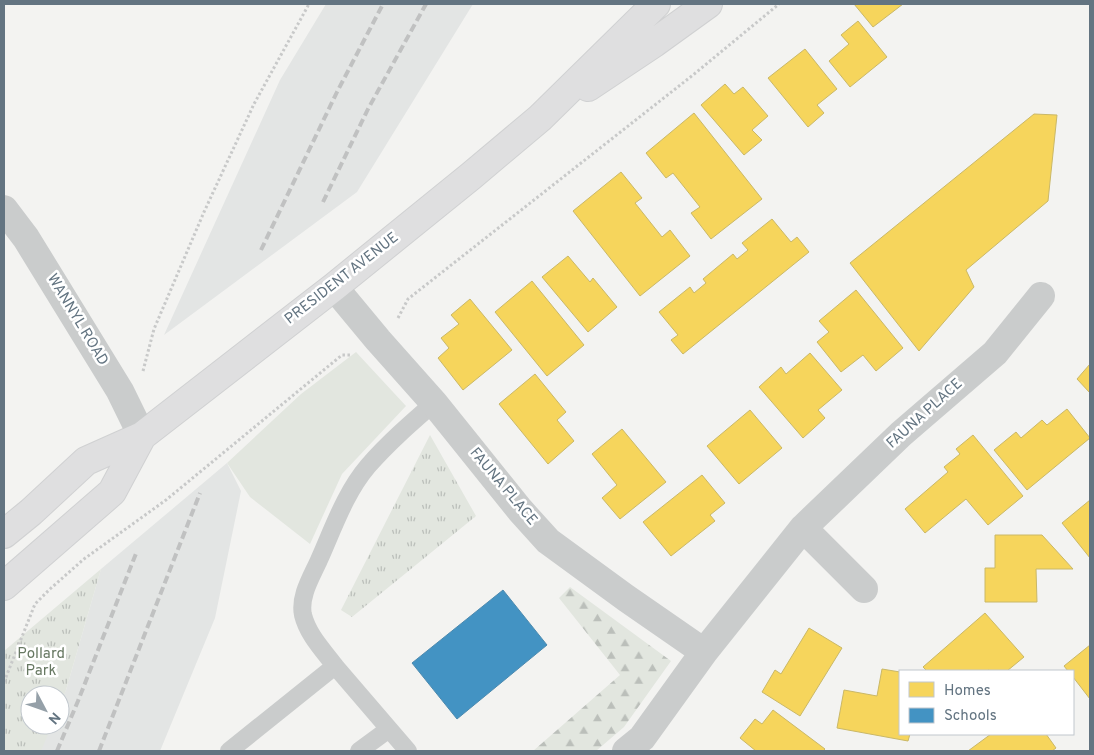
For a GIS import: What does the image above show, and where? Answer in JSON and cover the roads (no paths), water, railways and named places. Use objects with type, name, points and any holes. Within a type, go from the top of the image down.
[{"type":"main road","name":"PRESIDENT AVENUE","points":[[4,534],[86,461],[142,436],[334,287],[540,118],[656,4]]},
{"type":"main road","name":"PRESIDENT AVENUE","points":[[540,118],[654,43],[708,4]]},
{"type":"main road","name":"PRESIDENT AVENUE","points":[[4,586],[112,492],[142,436]]},
{"type":"street","name":"WANNYL ROAD","points":[[4,209],[26,238],[120,391],[142,436]]},
{"type":"street","name":"FAUNA PLACE","points":[[334,287],[434,403],[520,510],[548,541],[704,652]]},
{"type":"street","name":"FAUNA PLACE","points":[[626,751],[642,738],[704,652],[803,528],[901,434],[995,353],[1042,296]]},
{"type":"street","points":[[803,528],[864,589]]},
{"type":"lane","points":[[408,751],[313,637],[303,613],[303,600],[351,491],[367,467],[434,403]]},
{"type":"lane","points":[[229,751],[336,666]]},
{"type":"lane","points":[[359,751],[389,729]]},
{"type":"railway","points":[[261,250],[337,92],[383,4]]},
{"type":"railway","points":[[323,202],[368,109],[426,4]]},
{"type":"railway","points":[[99,751],[200,493]]},
{"type":"railway","points":[[57,751],[137,551]]},
{"type":"park label","name":"Pollard Park","points":[[41,662]]}]
